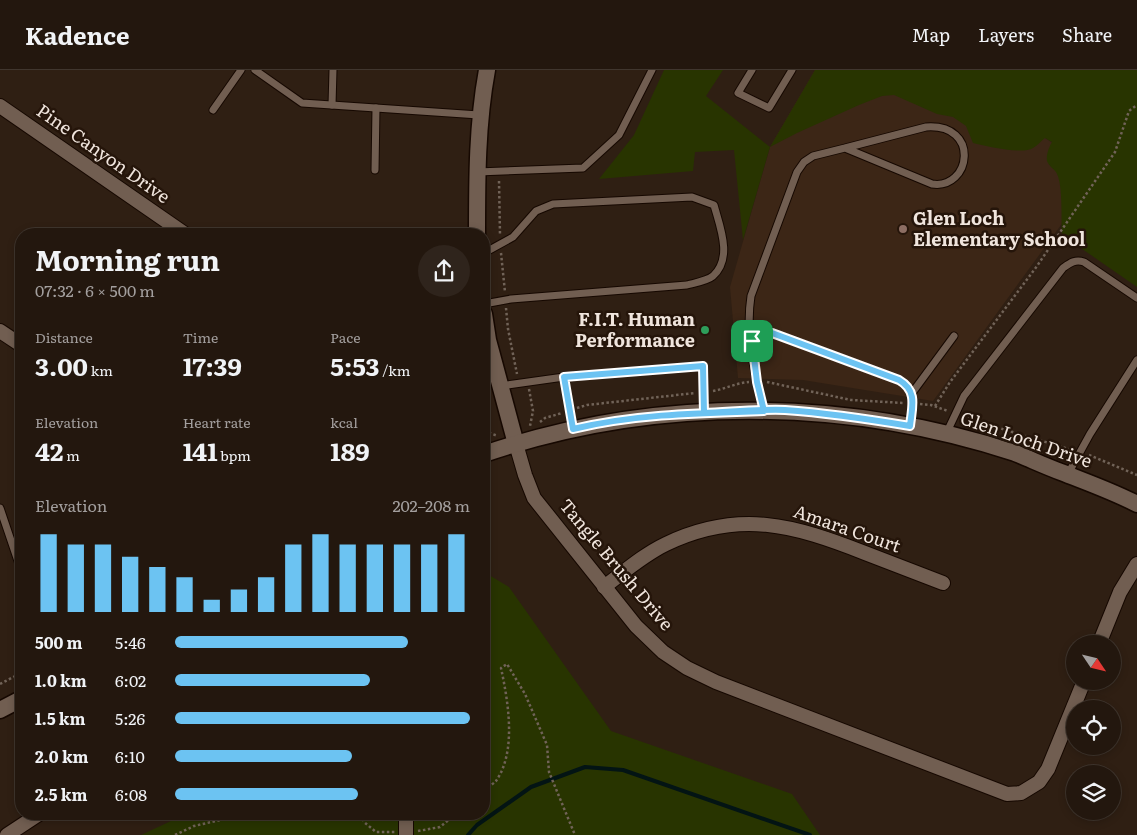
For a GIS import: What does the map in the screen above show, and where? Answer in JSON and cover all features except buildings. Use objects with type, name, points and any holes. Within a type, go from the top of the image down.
[{"type":"street","points":[[477,228],[479,115],[486,70]]},
{"type":"street","name":"Pine Canyon Drive","points":[[0,106],[176,228]]},
{"type":"street","points":[[0,330],[15,341]]},
{"type":"street","name":"Tangle Brush Drive","points":[[490,348],[525,475],[534,498],[636,626],[663,652],[687,668],[716,682],[1007,794],[1021,793],[1039,782],[1048,769],[1080,690]]},
{"type":"street","name":"Glen Loch Drive","points":[[490,451],[515,439],[616,420],[704,413],[784,410],[861,418],[946,434],[1015,454],[1116,493],[1137,504]]},
{"type":"street","name":"Amara Court","points":[[604,587],[641,559],[665,544],[692,533],[750,523],[776,525],[829,539],[943,583]]},
{"type":"street","points":[[1103,635],[1120,592],[1137,564]]},
{"type":"street","points":[[0,710],[15,702]]},
{"type":"street","points":[[7,835],[30,820]]},
{"type":"street","points":[[406,820],[406,835]]},
{"type":"lane","points":[[213,110],[241,70]]},
{"type":"lane","points":[[255,70],[302,103],[479,115]]},
{"type":"lane","points":[[332,105],[333,70]]},
{"type":"lane","points":[[477,172],[583,168],[619,135],[652,70]]},
{"type":"lane","points":[[752,70],[738,93],[770,108],[792,70]]},
{"type":"lane","points":[[374,170],[376,108]]},
{"type":"lane","points":[[764,411],[757,382],[752,341],[749,313],[751,296],[796,172],[804,162],[813,156],[926,127],[938,126],[948,128],[957,134],[963,146],[964,158],[961,171],[952,181],[941,186],[845,148]]},
{"type":"lane","points":[[490,250],[513,237],[536,211],[553,204],[692,197],[714,205],[723,236],[724,258],[713,276],[687,286],[505,300],[490,303]]},
{"type":"lane","points":[[946,434],[964,396],[1063,268],[1071,262],[1078,260],[1084,262],[1137,298]]},
{"type":"lane","points":[[752,341],[765,332],[782,336],[899,380],[908,385],[912,393],[910,426]]},
{"type":"lane","points":[[912,393],[954,336]]},
{"type":"lane","points":[[1068,474],[1090,434],[1137,360]]},
{"type":"lane","points":[[500,386],[564,377],[703,366],[704,413]]},
{"type":"lane","points":[[564,377],[573,429]]},
{"type":"lane","points":[[0,508],[15,552]]},
{"type":"path","points":[[935,406],[950,382],[1037,266],[1114,152],[1129,111],[1137,105]]},
{"type":"path","points":[[490,433],[515,439],[530,428],[533,411],[529,388],[518,377],[508,329],[500,244],[499,172]]},
{"type":"path","points":[[490,786],[495,781],[508,752],[508,699],[501,668],[507,664],[525,694],[547,745],[549,772],[575,835]]},
{"type":"path","points":[[0,684],[15,676]]},
{"type":"path","points":[[175,835],[194,826],[221,820]]},
{"type":"shaded area","name":"Glen Loch Elementary School","points":[[815,70],[946,70],[1098,174],[933,401],[803,380],[738,378],[730,287],[770,147]]},
{"type":"green space","points":[[664,70],[723,70],[706,96],[770,147],[743,240],[734,150],[695,152],[693,171],[599,179],[634,135]]},
{"type":"green space","points":[[815,70],[1137,70],[1137,287],[1062,235],[1059,179],[1047,161],[1048,151],[1052,142],[1045,138],[1033,148],[1021,151],[973,143],[966,126],[953,117],[937,114],[894,95],[882,96],[859,105],[770,147]]},
{"type":"green space","points":[[490,576],[509,587],[611,731],[792,794],[820,835],[141,835],[173,820],[490,820]]},
{"type":"waterway","points":[[490,816],[531,787],[585,767],[623,770],[810,835]]},
{"type":"waterway","points":[[468,835],[484,820]]},
{"type":"place","name":"Glen Loch Elementary School","points":[[903,229]]},
{"type":"place","name":"F.I.T. Human Performance","points":[[705,330]]},
{"type":"route","points":[[752,341],[757,382],[764,411],[686,414],[616,420],[573,429],[564,377],[703,366],[704,413],[764,411],[784,410],[861,418],[910,426],[912,393],[908,385],[899,380],[772,333],[761,333],[752,341]]}]
